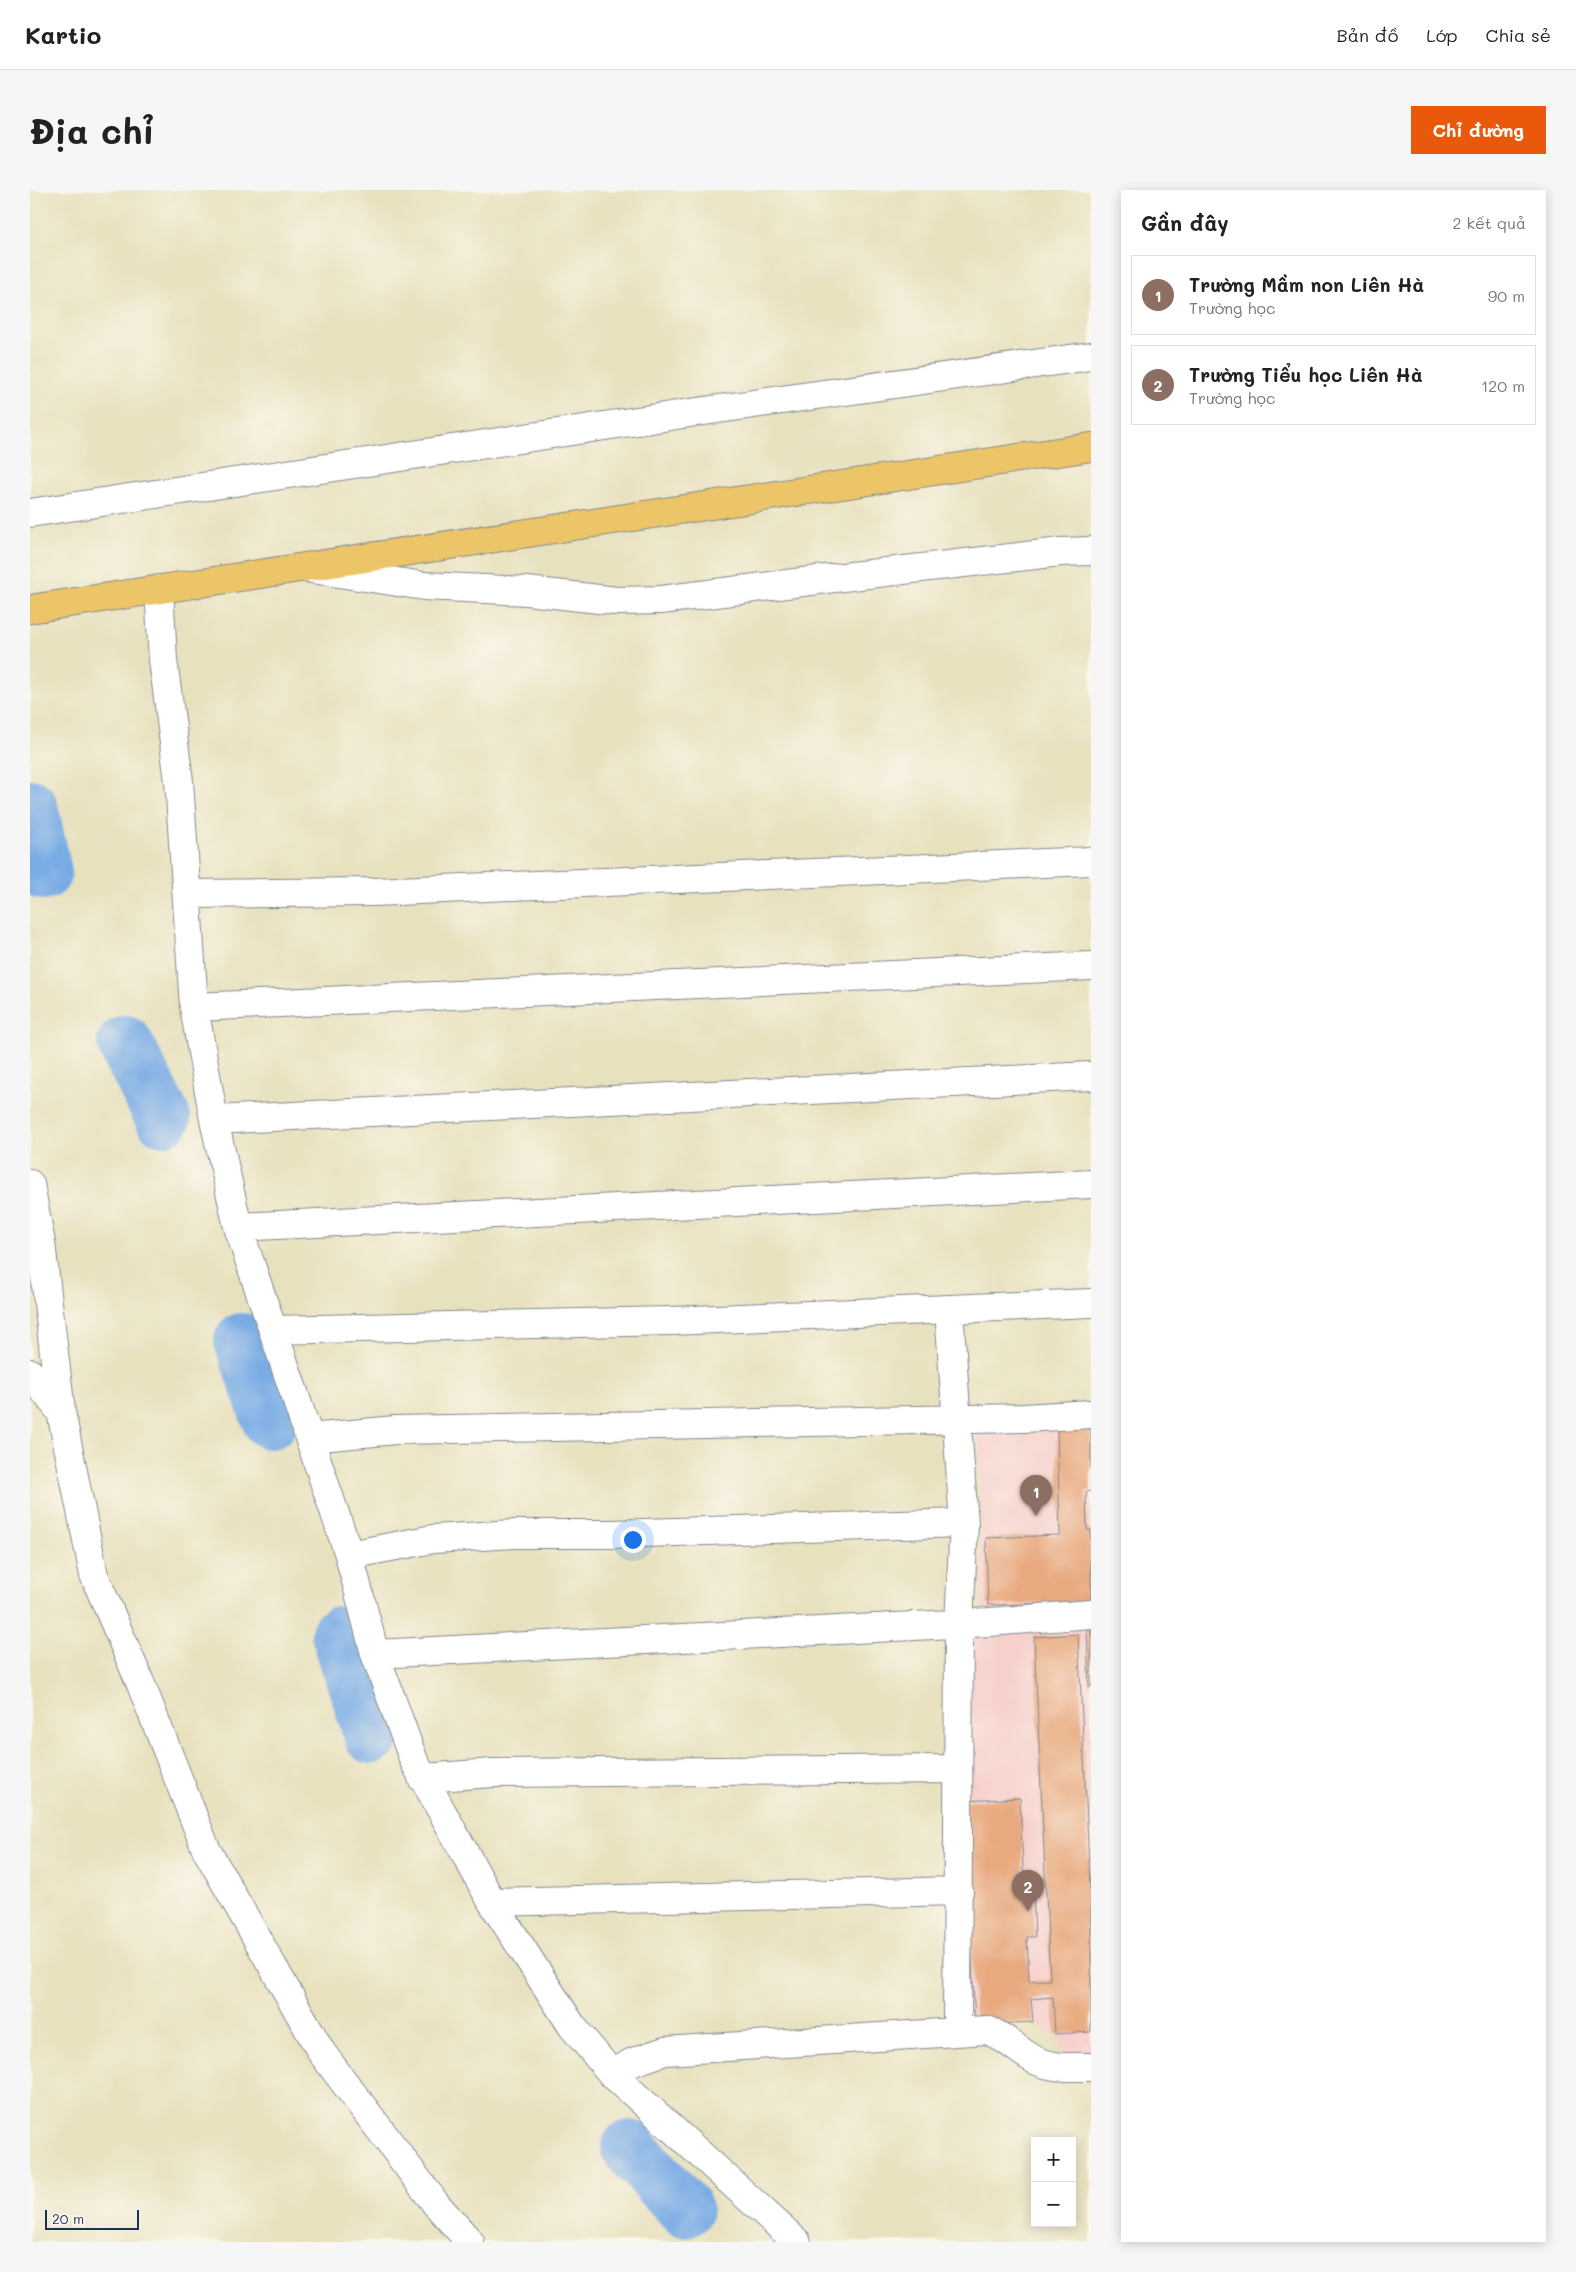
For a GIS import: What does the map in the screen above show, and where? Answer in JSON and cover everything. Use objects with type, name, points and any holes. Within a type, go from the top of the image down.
[{"type":"main road","points":[[30,609],[1088,446]]},
{"type":"street","points":[[31,512],[690,413],[1091,356]]},
{"type":"street","points":[[302,567],[424,586],[527,591],[617,601],[635,601],[661,600],[1061,552],[1091,551]]},
{"type":"street","points":[[159,589],[162,660],[179,781],[194,1006],[214,1120],[238,1227],[348,1555],[375,1654],[400,1729],[422,1778],[492,1902],[572,2026],[612,2074],[797,2242]]},
{"type":"street","points":[[187,894],[374,892],[1091,861]]},
{"type":"street","points":[[194,1006],[1091,966]]},
{"type":"street","points":[[214,1120],[1091,1076]]},
{"type":"street","points":[[30,1184],[41,1243],[62,1412],[94,1575],[140,1682],[206,1849],[322,2053],[436,2204],[470,2242]]},
{"type":"street","points":[[238,1227],[1091,1184]]},
{"type":"street","points":[[272,1330],[671,1321],[1091,1303]]},
{"type":"street","points":[[949,1310],[964,1523],[959,1623],[957,2031]]},
{"type":"street","points":[[30,1373],[62,1412]]},
{"type":"street","points":[[309,1438],[396,1430],[956,1419],[1091,1414]]},
{"type":"street","points":[[348,1555],[433,1539],[514,1534],[611,1534],[964,1523]]},
{"type":"street","points":[[375,1654],[959,1623],[1091,1614]]},
{"type":"street","points":[[422,1778],[493,1773],[957,1769]]},
{"type":"street","points":[[492,1902],[959,1891]]},
{"type":"street","points":[[612,2074],[633,2062],[664,2051],[987,2030],[1000,2035],[1031,2058],[1043,2064],[1061,2067],[1091,2067]]},
{"type":"shaded area","points":[[1091,1422],[1091,1604],[982,1609],[979,1427]]},
{"type":"shaded area","points":[[1091,1628],[1091,2054],[1063,2055],[1058,2037],[1033,2022],[966,2021],[971,1633]]},
{"type":"building","points":[[1091,1426],[1091,1491],[1086,1492],[1087,1530],[1091,1530],[1091,1602],[988,1605],[986,1538],[1060,1535],[1057,1427]]},
{"type":"building","points":[[1087,1628],[1091,1628],[1091,1687],[1089,1687]]},
{"type":"building","points":[[1078,1634],[1091,1906],[1091,2032],[1055,2034],[1053,1997],[1031,1999],[1033,2022],[975,2025],[965,1801],[1020,1798],[1024,1890],[1033,1890],[1035,1937],[1027,1937],[1029,1981],[1050,1980],[1034,1637]]},
{"type":"waterway","points":[[30,807],[44,872]]},
{"type":"waterway","points":[[125,1043],[163,1118]]},
{"type":"waterway","points":[[242,1341],[270,1421]]},
{"type":"waterway","points":[[339,1634],[372,1736]]},
{"type":"waterway","points":[[629,2148],[685,2209]]},
{"type":"place","name":"Trường Mầm non Liên Hà","points":[[1036,1516]]},
{"type":"place","name":"Trường Tiểu học Liên Hà","points":[[1028,1911]]}]
